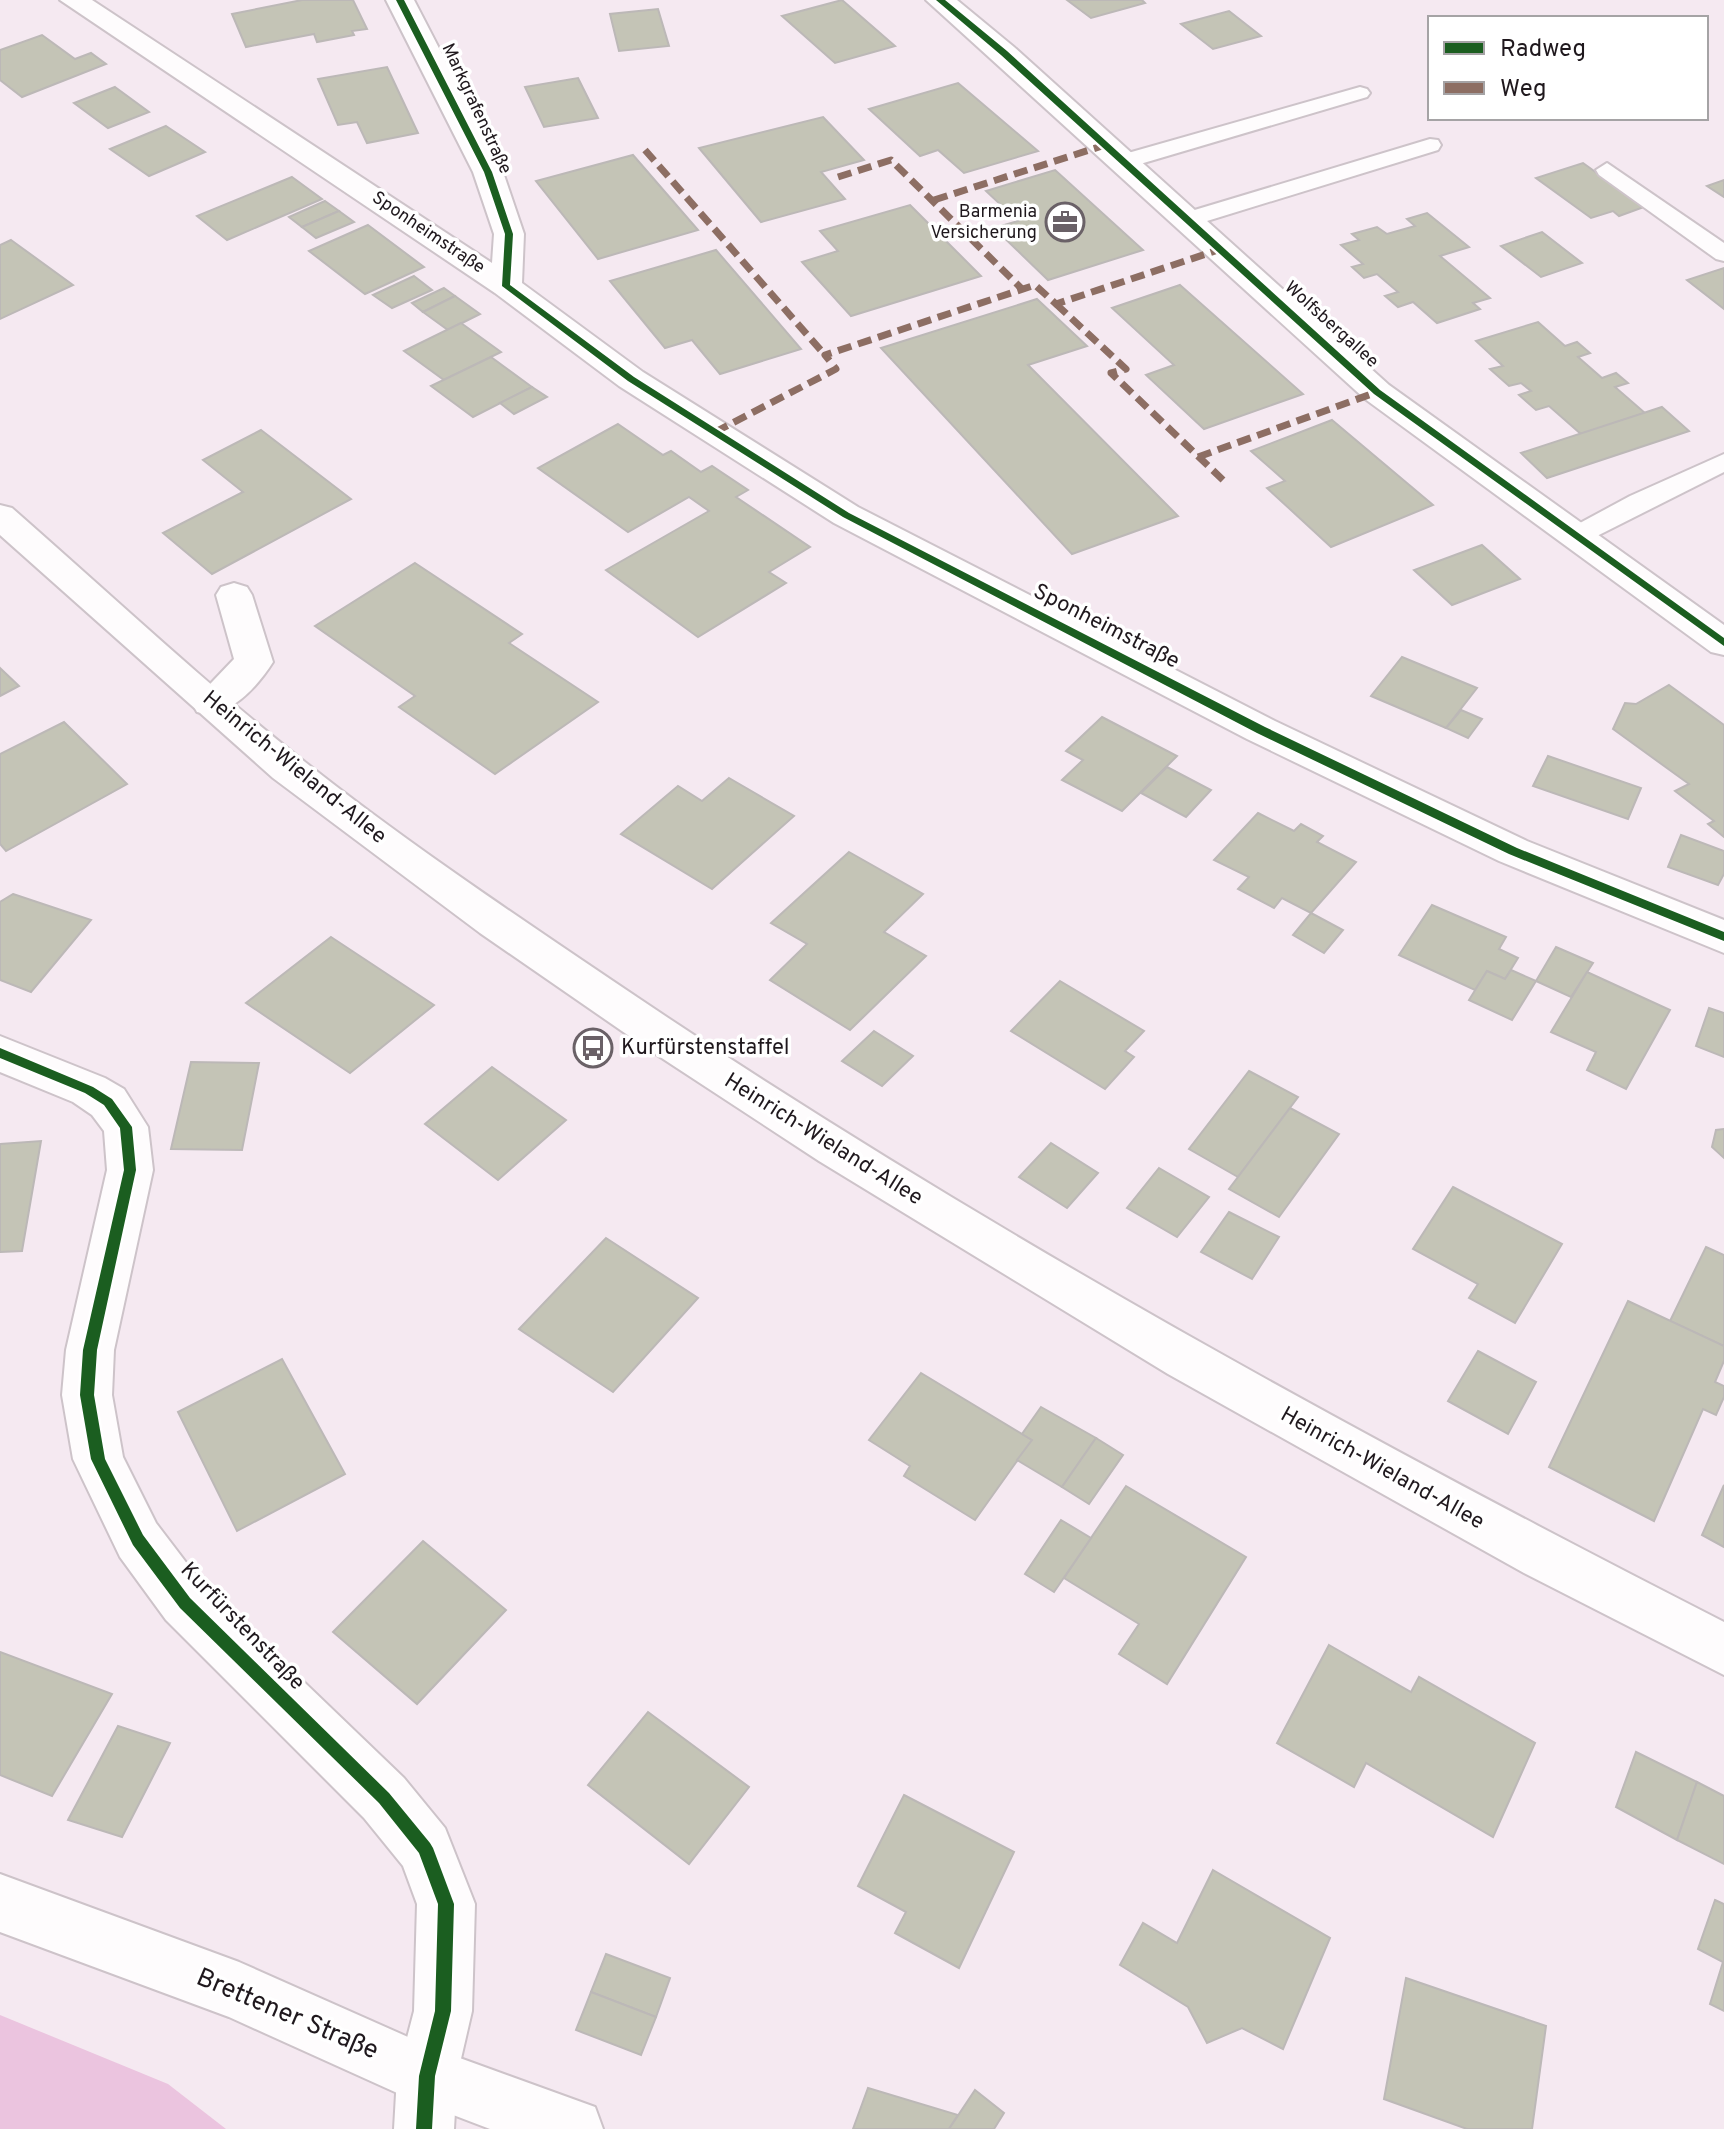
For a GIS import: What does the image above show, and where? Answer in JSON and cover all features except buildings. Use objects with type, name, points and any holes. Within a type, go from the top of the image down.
[{"type":"street","name":"Sponheimstraße","points":[[74,0],[506,286],[631,379],[846,515],[1275,737],[1513,851],[1724,937]]},
{"type":"street","name":"Markgrafenstraße","points":[[400,0],[488,172],[509,234],[506,286]]},
{"type":"street","name":"Wolfsbergallee","points":[[940,0],[1377,392],[1724,643]]},
{"type":"street","name":"Heinrich-Wieland-Allee","points":[[0,516],[211,703],[328,801],[634,1021],[1126,1325],[1517,1544],[1724,1650]]},
{"type":"street","points":[[211,703],[254,662],[234,595]]},
{"type":"street","name":"Kurfürstenstraße","points":[[0,1053],[89,1090],[108,1102],[126,1127],[130,1170],[90,1350],[87,1395],[98,1459],[138,1540],[185,1603],[384,1798],[425,1848],[446,1904],[443,2011],[425,2102]]},
{"type":"street","name":"Brettener Straße","points":[[0,1903],[239,1991],[425,2102],[573,2129]]},
{"type":"lane","points":[[1122,162],[1360,93]]},
{"type":"lane","points":[[1186,220],[1430,145]]},
{"type":"lane","points":[[1607,170],[1724,254]]},
{"type":"lane","points":[[1576,536],[1724,462]]},
{"type":"shaded area","points":[[0,2015],[168,2084],[226,2129],[0,2129]]},
{"type":"marked path","points":[[934,200],[1105,145]]},
{"type":"marked path","points":[[645,150],[825,355]]},
{"type":"marked path","points":[[838,177],[891,160],[1022,289]]},
{"type":"marked path","points":[[715,432],[836,369],[825,355],[913,323],[1035,285],[1056,304],[1221,249]]},
{"type":"marked path","points":[[1056,304],[1126,369],[1111,373],[1223,480]]},
{"type":"marked path","points":[[1198,457],[1377,392]]},
{"type":"cycle path","points":[[400,0],[488,172],[509,234],[506,286],[631,379],[846,515],[1261,730],[1513,851],[1724,937]]},
{"type":"cycle path","points":[[940,0],[1004,53],[1377,392],[1724,643]]},
{"type":"cycle path","points":[[0,1053],[89,1090],[108,1102],[126,1127],[130,1170],[90,1350],[87,1395],[98,1459],[138,1540],[185,1603],[384,1798],[425,1848],[446,1904],[443,2011],[427,2076],[424,2129]]},
{"type":"place","name":"Barmenia Versicherung","points":[[1065,222]]},
{"type":"place","name":"Kurfürstenstaffel","points":[[593,1048]]}]
